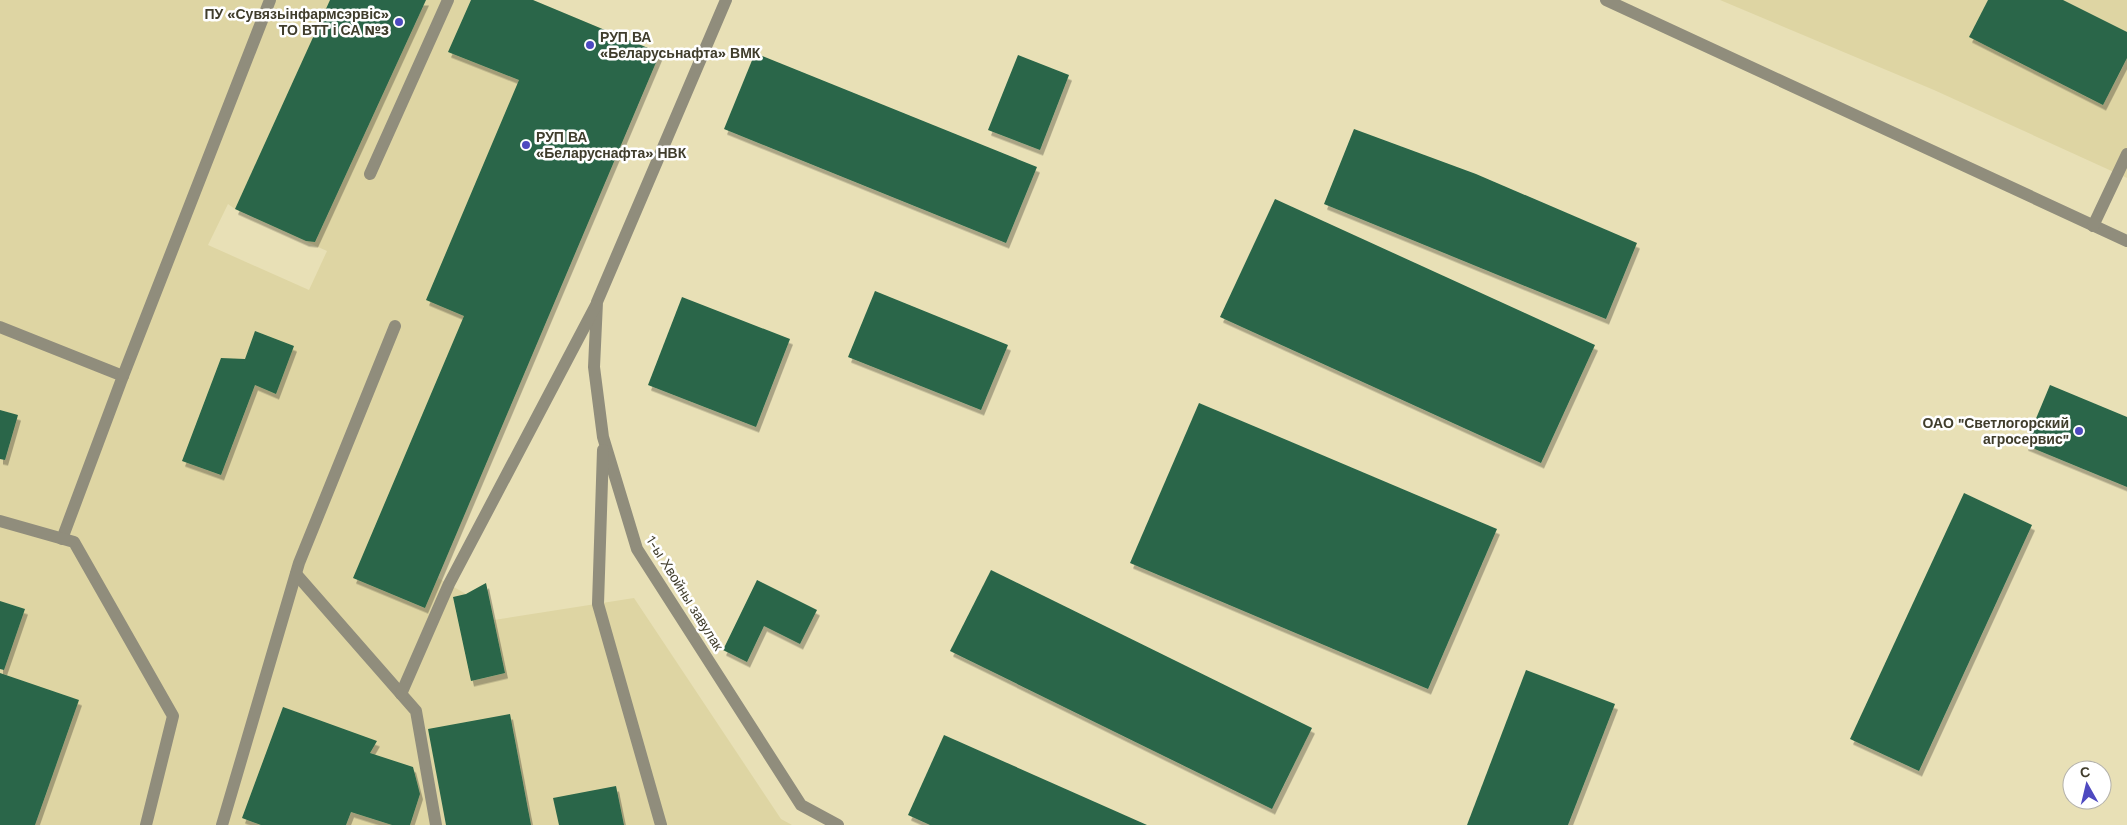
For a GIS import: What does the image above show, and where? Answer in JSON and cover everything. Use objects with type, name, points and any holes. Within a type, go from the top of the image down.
[{"type":"street","points":[[62,539],[123,376],[270,0]]},
{"type":"street","points":[[370,174],[448,0]]},
{"type":"street","name":"1-ы Хвойны завулак","points":[[726,0],[597,302],[594,368],[603,437],[637,549],[801,805],[838,825]]},
{"type":"street","points":[[1606,0],[2127,241]]},
{"type":"street","points":[[2093,226],[2127,154]]},
{"type":"street","points":[[401,694],[449,584],[597,302]]},
{"type":"street","points":[[222,825],[296,574],[395,326]]},
{"type":"street","points":[[0,327],[123,376]]},
{"type":"street","points":[[603,437],[598,604],[660,825]]},
{"type":"street","points":[[0,521],[74,542],[174,716],[146,825]]},
{"type":"street","points":[[296,574],[416,712],[436,825]]},
{"type":"shaded area","points":[[0,0],[533,0],[660,53],[438,578],[466,594],[486,583],[494,620],[634,598],[781,819],[792,825],[0,825]],"holes":[[[228,204],[235,209],[327,251],[309,290],[208,245]]]},
{"type":"shaded area","points":[[1720,0],[2127,0],[2127,178],[1934,90]]},
{"type":"building","points":[[330,0],[426,0],[315,242],[306,241],[235,209]]},
{"type":"building","points":[[471,0],[533,0],[660,53],[425,608],[353,578],[464,316],[426,300],[519,80],[448,52]]},
{"type":"building","points":[[1988,0],[2063,0],[2127,32],[2127,58],[2103,105],[1969,37]]},
{"type":"building","points":[[755,53],[1037,167],[1006,243],[724,129]]},
{"type":"building","points":[[1018,55],[1069,75],[1040,150],[988,130]]},
{"type":"building","points":[[1354,129],[1476,174],[1637,243],[1606,319],[1324,204]]},
{"type":"building","points":[[1275,199],[1595,345],[1541,463],[1220,317]]},
{"type":"building","points":[[875,291],[1008,345],[981,410],[848,357]]},
{"type":"building","points":[[682,297],[790,339],[756,427],[648,385]]},
{"type":"building","points":[[255,331],[294,346],[276,394],[255,385],[221,475],[182,461],[221,358],[245,359]]},
{"type":"building","name":"ОАО \"Светлогорский агросервис\"","points":[[2050,385],[2127,417],[2127,487],[2025,445]]},
{"type":"building","points":[[1199,403],[1497,529],[1428,689],[1130,563]]},
{"type":"building","points":[[0,410],[18,415],[5,460],[0,459]]},
{"type":"building","points":[[1964,493],[2032,525],[1919,771],[1850,739]]},
{"type":"building","points":[[991,570],[1312,728],[1272,809],[950,651]]},
{"type":"building","points":[[757,580],[817,610],[800,644],[764,626],[747,662],[723,650]]},
{"type":"building","points":[[486,583],[505,673],[471,681],[453,597],[466,594]]},
{"type":"building","points":[[0,601],[25,609],[4,670],[0,669]]},
{"type":"building","points":[[1526,670],[1615,704],[1568,825],[1467,825]]},
{"type":"building","points":[[0,673],[79,700],[35,825],[0,825]]},
{"type":"building","points":[[283,707],[377,741],[370,753],[413,767],[420,794],[410,825],[392,825],[351,812],[346,825],[261,825],[242,818]]},
{"type":"building","points":[[510,714],[531,825],[446,825],[428,729]]},
{"type":"building","points":[[944,735],[1147,825],[930,825],[908,815]]},
{"type":"building","points":[[616,786],[624,825],[559,825],[553,798]]},
{"type":"place","name":"ПУ «Сувязьінфармсэрвіс» ТО ВТТ і СА №3","points":[[399,22]]},
{"type":"place","name":"РУП ВА «Беларусьнафта» ВМК","points":[[590,45]]},
{"type":"place","name":"РУП ВА «Беларуснафта» НВК","points":[[526,145]]},
{"type":"place","name":"ОАО \"Светлогорский агросервис\"","points":[[2079,431]]}]
